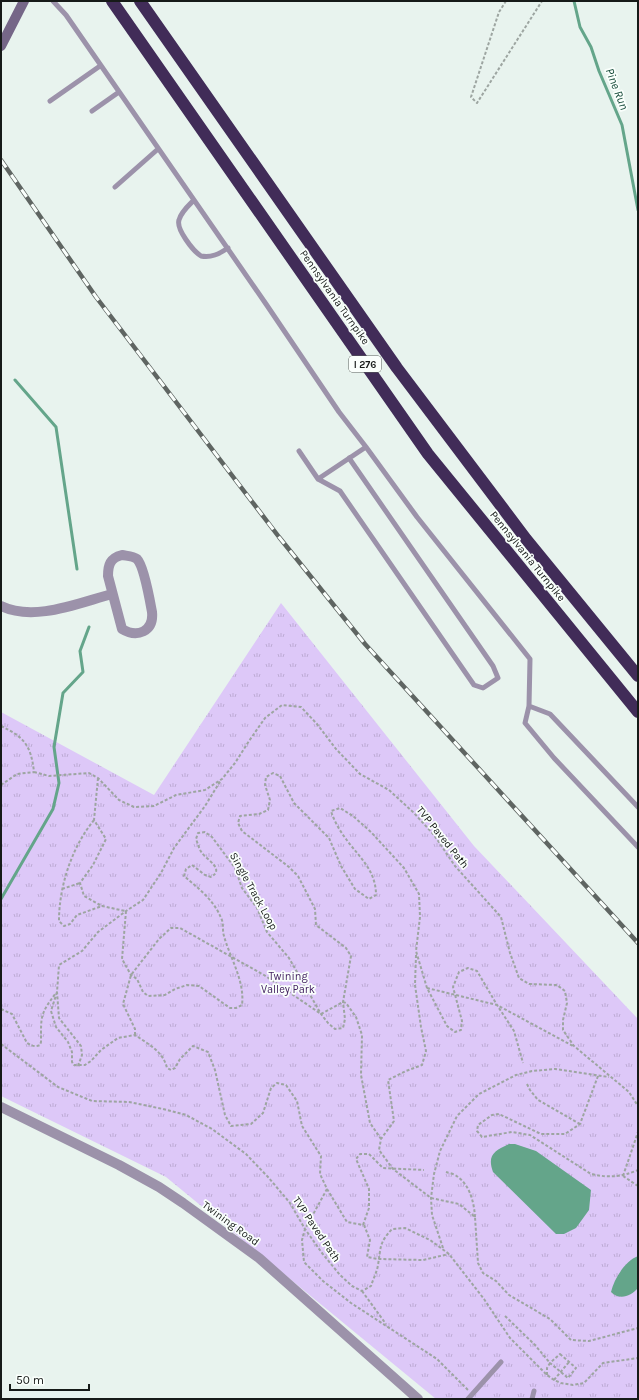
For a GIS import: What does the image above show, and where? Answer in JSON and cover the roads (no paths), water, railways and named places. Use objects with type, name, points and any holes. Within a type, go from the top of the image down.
[{"type":"highway","name":"Pennsylvania Turnpike","points":[[112,1],[428,454],[638,712]]},
{"type":"highway","name":"Pennsylvania Turnpike","points":[[140,1],[398,368],[526,539],[638,676]]},
{"type":"main road","points":[[1,46],[24,1]]},
{"type":"street","points":[[129,556],[136,558],[141,565],[152,612],[153,620],[150,627],[136,634],[129,634],[122,630],[112,594],[108,569],[111,562],[115,557],[129,556]]},
{"type":"street","points":[[1,606],[24,612],[44,612],[112,594]]},
{"type":"street","name":"Twining Road","points":[[1,1107],[132,1172],[159,1187],[195,1211],[259,1258],[418,1399]]},
{"type":"lane","points":[[53,1],[66,15],[228,248],[339,412],[417,517],[530,659],[529,706],[525,723],[554,758],[638,847]]},
{"type":"lane","points":[[50,101],[100,66]]},
{"type":"lane","points":[[92,110],[119,92]]},
{"type":"lane","points":[[115,187],[158,149]]},
{"type":"lane","points":[[194,200],[179,219],[178,225],[196,253],[205,257],[218,255],[228,248]]},
{"type":"lane","points":[[318,479],[366,447]]},
{"type":"lane","points":[[299,451],[318,479],[340,491],[474,685],[483,688],[498,678],[493,666],[349,458]]},
{"type":"lane","points":[[529,706],[550,714],[638,807]]},
{"type":"lane","points":[[470,1397],[501,1362]]},
{"type":"lane","points":[[532,1399],[534,1390]]},
{"type":"waterway","name":"Pine Run","points":[[574,1],[580,27],[591,47],[599,71],[622,125],[638,210]]},
{"type":"waterway","points":[[15,380],[56,427],[77,569]]},
{"type":"waterway","points":[[1,899],[53,809],[59,783],[54,747],[63,693],[83,672],[80,651],[89,627]]},
{"type":"railway","points":[[1,160],[96,297],[279,537],[365,644],[638,943]]},
{"type":"park label","name":"Twining Valley Park","points":[[288,982]]}]
